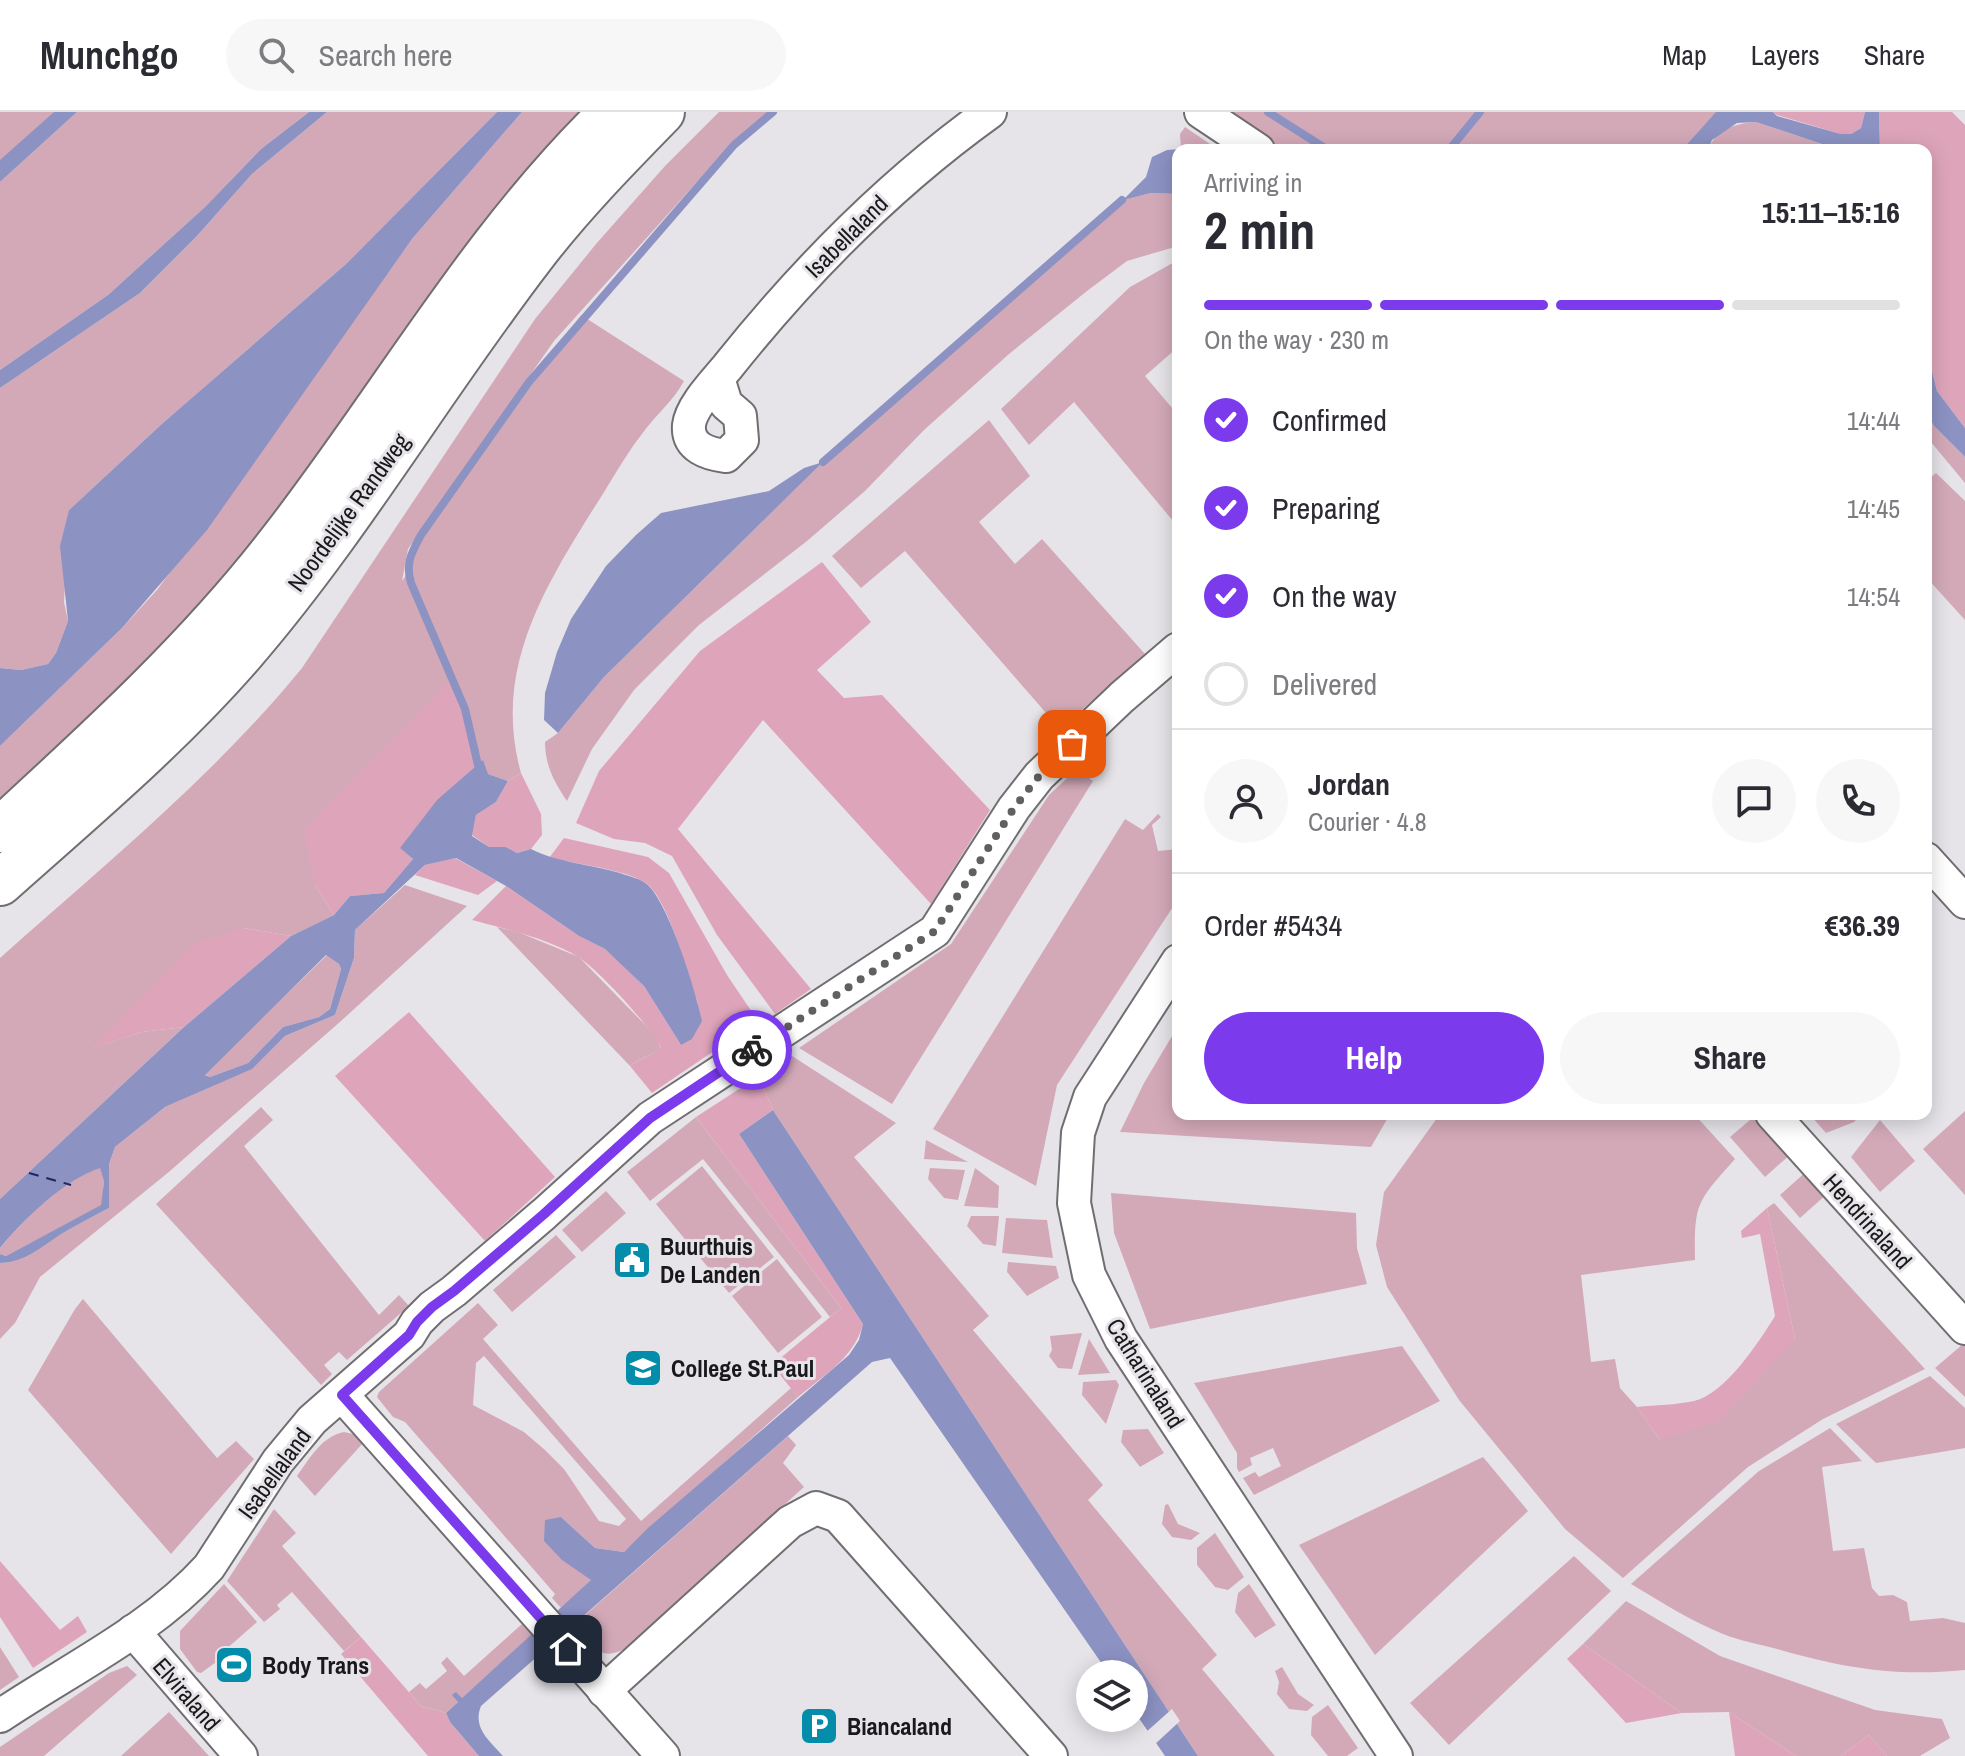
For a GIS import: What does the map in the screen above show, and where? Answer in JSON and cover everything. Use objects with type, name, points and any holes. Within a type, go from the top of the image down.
[{"type":"main road","name":"Noordelijke Randweg","points":[[0,830],[109,730],[212,627],[288,533],[503,233],[582,140],[612,112]]},
{"type":"main road","name":"Noordelijke Randweg","points":[[0,883],[142,756],[241,654],[314,562],[533,255],[607,168],[662,112]]},
{"type":"street","name":"Isabellaland","points":[[718,378],[766,318],[830,250],[899,184],[990,112]]},
{"type":"street","points":[[1201,112],[1249,144]]},
{"type":"street","name":"Isabellaland","points":[[0,1716],[133,1631],[209,1567],[278,1461],[312,1420],[409,1335],[432,1307],[544,1214],[650,1118],[935,931],[1014,808],[1039,776],[1172,654]]},
{"type":"street","points":[[1932,866],[1965,902]]},
{"type":"street","name":"Catharinaland","points":[[1172,970],[1090,1097],[1078,1133],[1074,1203],[1089,1275],[1121,1339],[1396,1756]]},
{"type":"street","name":"Hendrinaland","points":[[1777,1120],[1965,1328]]},
{"type":"street","points":[[342,1395],[663,1756]]},
{"type":"street","points":[[604,1691],[790,1522],[816,1508],[838,1516],[1051,1756]]},
{"type":"street","name":"Elviraland","points":[[133,1631],[241,1756]]},
{"type":"shaded area","points":[[0,112],[67,112],[0,174]]},
{"type":"shaded area","points":[[77,112],[309,112],[261,149],[205,207],[108,295],[0,370],[0,182]]},
{"type":"shaded area","points":[[327,112],[497,112],[346,264],[164,422],[69,510],[64,602],[68,621],[56,653],[48,664],[21,670],[0,668],[0,388],[140,293],[252,174]]},
{"type":"shaded area","points":[[522,112],[590,112],[199,616],[0,811],[0,746],[157,590],[412,239]]},
{"type":"shaded area","points":[[719,112],[770,112],[731,144],[554,341],[408,549],[402,581],[411,568],[419,544],[581,315],[684,381],[629,453],[573,542],[555,572],[527,635],[513,701],[514,736],[521,773],[508,781],[488,774],[315,885],[334,915],[291,936],[244,928],[93,1048],[142,1032],[184,1027],[0,1199],[0,958],[195,783],[302,668],[535,319],[665,166]]},
{"type":"shaded area","points":[[1217,112],[1727,112],[1698,144],[1266,144]]},
{"type":"shaded area","points":[[1773,112],[1865,112],[1861,128],[1851,134],[1841,134]]},
{"type":"shaded area","points":[[1879,112],[1952,112],[1965,125],[1965,428],[1937,391],[1932,371],[1932,144],[1880,144]]},
{"type":"shaded area","points":[[1756,122],[1822,144],[1711,144],[1727,129]]},
{"type":"shaded area","points":[[1185,127],[1210,144],[1181,144],[1180,134]]},
{"type":"shaded area","points":[[1151,193],[1172,194],[1172,248],[1127,261],[1087,291],[1009,354],[924,430],[865,491],[807,541],[699,625],[634,690],[592,749],[567,801],[551,773],[545,742],[558,733],[604,677],[823,462],[1122,200]]},
{"type":"shaded area","points":[[1172,263],[1172,352],[1145,376],[1172,408],[1172,520],[1074,402],[1029,445],[1001,409],[1130,287]]},
{"type":"shaded area","points":[[989,420],[1030,476],[979,522],[1015,564],[1042,539],[1145,654],[1060,729],[905,551],[861,588],[832,556]]},
{"type":"shaded area","points":[[1932,422],[1965,457],[1965,483],[1932,443]]},
{"type":"shaded area","points":[[1936,473],[1965,501],[1965,620],[1932,584],[1932,476]]},
{"type":"shaded area","points":[[822,562],[871,622],[817,670],[844,698],[882,695],[990,810],[931,904],[763,720],[678,829],[811,989],[775,1014],[717,935],[672,856],[645,843],[614,839],[576,823],[599,771],[700,651]]},
{"type":"shaded area","points":[[449,681],[483,760],[437,800],[401,848],[413,859],[384,893],[350,896],[334,915],[315,885],[304,830]]},
{"type":"shaded area","points":[[1077,769],[1093,781],[892,1104],[799,1048],[951,944],[1049,795]]},
{"type":"shaded area","points":[[521,773],[541,814],[542,835],[531,849],[517,853],[506,847],[489,847],[472,835],[476,815],[496,802],[508,781]]},
{"type":"shaded area","points":[[1158,814],[1161,817],[1152,825],[1158,851],[1172,850],[1172,908],[1057,1085],[1036,1186],[933,1129],[1125,819],[1143,830]]},
{"type":"shaded area","points":[[564,838],[648,857],[669,873],[727,975],[758,1021],[652,1093],[630,1066],[661,1048],[636,1013],[598,973],[578,957],[555,945],[472,920],[506,886],[579,936],[605,949],[626,968],[644,986],[681,1045],[698,1003],[662,905],[646,883],[637,878],[549,858]]},
{"type":"shaded area","points":[[455,858],[497,881],[478,895],[415,875],[425,865]]},
{"type":"shaded area","points":[[405,885],[467,906],[170,1171],[40,1277],[15,1323],[0,1339],[0,1263],[26,1257],[109,1208],[109,1164],[115,1147],[165,1107],[251,1069],[285,1036],[335,1015],[354,958],[355,930]]},
{"type":"shaded area","points":[[497,927],[518,932],[579,957],[655,1035],[661,1049],[630,1066]]},
{"type":"shaded area","points":[[244,928],[291,936],[184,1027],[142,1032],[91,1049],[193,944]]},
{"type":"shaded area","points":[[327,955],[341,969],[330,1009],[319,1017],[283,1027],[248,1063],[210,1077],[204,1074]]},
{"type":"shaded area","points":[[409,1012],[555,1177],[485,1241],[335,1076]]},
{"type":"shaded area","points":[[1172,1036],[1172,1120],[1387,1120],[1371,1147],[1120,1132]]},
{"type":"shaded area","points":[[789,1054],[896,1123],[854,1157],[989,1316],[973,1330],[1103,1485],[1088,1500],[1217,1655],[1202,1669],[1275,1756],[1198,1756],[1148,1680],[1148,1660],[1135,1660],[773,1110],[759,1076]]},
{"type":"shaded area","points":[[759,1076],[773,1110],[739,1134],[863,1324],[853,1347],[845,1356],[798,1397],[772,1365],[841,1308],[696,1117]]},
{"type":"shaded area","points":[[261,1107],[273,1120],[244,1146],[379,1315],[399,1295],[409,1306],[347,1360],[339,1352],[324,1365],[332,1374],[321,1385],[156,1204]]},
{"type":"shaded area","points":[[1965,1111],[1965,1195],[1923,1149]]},
{"type":"shaded area","points":[[696,1117],[841,1308],[830,1317],[703,1159],[650,1201],[627,1172]]},
{"type":"shaded area","points":[[1436,1120],[1699,1120],[1735,1159],[1700,1204],[1695,1226],[1695,1260],[1581,1275],[1591,1362],[1615,1359],[1620,1388],[1659,1439],[1795,1339],[1767,1208],[1774,1203],[1925,1369],[1823,1419],[1748,1467],[1623,1578],[1565,1529],[1459,1400],[1387,1287],[1376,1245],[1384,1192]]},
{"type":"shaded area","points":[[1750,1120],[1763,1120],[1793,1152],[1765,1177],[1730,1137]]},
{"type":"shaded area","points":[[1815,1120],[1856,1120],[1854,1122],[1826,1133]]},
{"type":"shaded area","points":[[1880,1120],[1915,1161],[1880,1192],[1851,1157]]},
{"type":"shaded area","points":[[926,1140],[968,1162],[924,1159]]},
{"type":"shaded area","points":[[702,1166],[774,1257],[729,1293],[656,1204]]},
{"type":"shaded area","points":[[100,1167],[104,1182],[102,1205],[6,1256],[0,1254],[0,1248],[46,1201],[72,1181]]},
{"type":"shaded area","points":[[930,1168],[965,1170],[958,1200],[944,1198],[928,1179]]},
{"type":"shaded area","points":[[975,1168],[999,1186],[998,1208],[964,1206]]},
{"type":"shaded area","points":[[1808,1170],[1828,1193],[1800,1218],[1780,1195]]},
{"type":"shaded area","points":[[606,1191],[626,1213],[582,1252],[562,1230]]},
{"type":"shaded area","points":[[1111,1193],[1356,1213],[1357,1248],[1367,1284],[1150,1329],[1114,1233]]},
{"type":"shaded area","points":[[1767,1208],[1795,1339],[1719,1421],[1659,1439],[1637,1407],[1694,1401],[1706,1396],[1740,1366],[1775,1316],[1760,1234],[1742,1238],[1741,1231]]},
{"type":"shaded area","points":[[971,1216],[999,1216],[996,1246],[983,1244],[967,1226]]},
{"type":"shaded area","points":[[1006,1218],[1047,1220],[1053,1258],[1002,1253]]},
{"type":"shaded area","points":[[556,1235],[576,1257],[512,1312],[493,1290]]},
{"type":"shaded area","points":[[777,1259],[822,1317],[778,1353],[732,1296]]},
{"type":"shaded area","points":[[1008,1262],[1056,1266],[1059,1278],[1027,1296],[1007,1272]]},
{"type":"shaded area","points":[[83,1299],[217,1458],[236,1441],[254,1459],[171,1554],[28,1390]]},
{"type":"shaded area","points":[[478,1303],[498,1325],[483,1339],[641,1521],[791,1388],[798,1397],[624,1552],[595,1548],[561,1517],[592,1579],[562,1609],[552,1598],[555,1594],[405,1422],[393,1417],[377,1397]],"holes":[[[484,1356],[626,1519],[619,1526],[599,1521],[564,1469],[545,1450],[524,1432],[473,1405],[476,1363]]]},
{"type":"shaded area","points":[[1082,1333],[1072,1369],[1058,1368],[1049,1356],[1052,1350],[1050,1336]]},
{"type":"shaded area","points":[[1089,1339],[1110,1373],[1078,1375]]},
{"type":"shaded area","points":[[1963,1344],[1965,1346],[1965,1397],[1935,1368]]},
{"type":"shaded area","points":[[1402,1346],[1440,1401],[1254,1495],[1243,1478],[1255,1472],[1259,1477],[1281,1466],[1273,1448],[1250,1458],[1252,1465],[1239,1472],[1237,1453],[1194,1383]]},
{"type":"shaded area","points":[[1930,1376],[1965,1408],[1965,1448],[1876,1463],[1836,1424]]},
{"type":"shaded area","points":[[1116,1380],[1119,1385],[1106,1424],[1082,1395],[1083,1382]]},
{"type":"shaded area","points":[[1830,1428],[1862,1461],[1822,1467],[1833,1551],[1864,1548],[1872,1588],[1879,1596],[1893,1595],[1907,1602],[1910,1621],[1943,1618],[1965,1623],[1965,1670],[1892,1671],[1801,1656],[1723,1634],[1631,1584],[1759,1471]]},
{"type":"shaded area","points":[[1148,1429],[1164,1453],[1140,1467],[1121,1442],[1123,1430]]},
{"type":"shaded area","points":[[344,1432],[353,1434],[363,1443],[315,1496],[297,1476],[322,1443]]},
{"type":"shaded area","points":[[788,1436],[796,1445],[783,1463],[804,1487],[626,1648],[609,1654],[596,1649],[575,1624]]},
{"type":"shaded area","points":[[1483,1457],[1528,1511],[1375,1655],[1299,1545]]},
{"type":"shaded area","points":[[1168,1504],[1178,1524],[1200,1533],[1191,1540],[1172,1537],[1162,1524],[1165,1505]]},
{"type":"shaded area","points":[[274,1509],[296,1533],[282,1546],[361,1637],[344,1651],[292,1592],[277,1605],[280,1609],[264,1622],[227,1581]]},
{"type":"shaded area","points":[[1215,1533],[1244,1577],[1228,1590],[1215,1587],[1197,1565],[1197,1548]]},
{"type":"shaded area","points":[[1574,1556],[1611,1591],[1449,1745],[1410,1703]]},
{"type":"shaded area","points":[[0,1561],[60,1630],[78,1616],[87,1632],[33,1668],[0,1617]]},
{"type":"shaded area","points":[[224,1584],[257,1622],[217,1657],[219,1660],[201,1673],[197,1672],[180,1649],[180,1631]]},
{"type":"shaded area","points":[[1249,1584],[1276,1625],[1255,1638],[1235,1612],[1238,1593]]},
{"type":"shaded area","points":[[1626,1601],[1720,1656],[1875,1710],[1942,1719],[1950,1738],[1920,1756],[1887,1756],[1869,1735],[1841,1756],[1796,1756],[1729,1712],[1682,1713],[1583,1644]]},
{"type":"shaded area","points":[[522,1624],[532,1635],[461,1699],[456,1693],[458,1702],[446,1713],[421,1706],[409,1692],[420,1683],[426,1689],[447,1671],[441,1663],[447,1657],[464,1676]]},
{"type":"shaded area","points":[[361,1637],[421,1706],[446,1713],[479,1756],[428,1756],[341,1654]]},
{"type":"shaded area","points":[[1583,1644],[1682,1713],[1626,1723],[1567,1659]]},
{"type":"shaded area","points":[[0,1647],[19,1677],[0,1690]]},
{"type":"shaded area","points":[[127,1666],[137,1675],[44,1756],[0,1756],[0,1747],[109,1673]]},
{"type":"shaded area","points":[[1282,1667],[1298,1694],[1314,1705],[1307,1711],[1289,1709],[1277,1694],[1279,1682],[1275,1671]]},
{"type":"shaded area","points":[[1328,1705],[1358,1748],[1347,1756],[1328,1756],[1311,1735],[1312,1717]]},
{"type":"shaded area","points":[[169,1712],[209,1756],[121,1756]]},
{"type":"shaded area","points":[[1729,1712],[1796,1756],[1735,1756]]},
{"type":"shaded area","points":[[1869,1735],[1887,1756],[1841,1756]]},
{"type":"water","points":[[54,112],[77,112],[0,182],[0,160]]},
{"type":"water","points":[[309,112],[327,112],[252,174],[140,293],[0,388],[0,370],[108,295],[205,207],[261,149]]},
{"type":"water","points":[[497,112],[522,112],[412,239],[207,530],[122,628],[0,746],[0,668],[21,670],[48,664],[56,653],[68,621],[60,546],[69,510],[164,422],[346,264]]},
{"type":"water","points":[[1716,112],[1773,112],[1777,116],[1851,134],[1861,128],[1865,112],[1879,112],[1880,144],[1822,144],[1756,122],[1737,123],[1710,144],[1687,144]]},
{"type":"water","points":[[1172,150],[1172,194],[1151,193],[1123,200],[1146,177],[1152,157]]},
{"type":"water","points":[[1932,371],[1937,391],[1965,428],[1965,457],[1934,426]]},
{"type":"water","points":[[823,462],[604,677],[558,733],[544,720],[545,693],[571,619],[606,566],[636,535],[661,513],[769,491],[804,468]]},
{"type":"water","points":[[483,760],[488,774],[508,781],[496,802],[476,815],[472,836],[489,847],[506,847],[517,853],[531,849],[620,873],[648,885],[673,929],[694,990],[702,1021],[692,1039],[681,1045],[644,986],[605,949],[579,936],[506,886],[456,858],[425,865],[355,930],[354,958],[335,1015],[285,1036],[252,1069],[165,1107],[115,1147],[109,1164],[109,1208],[26,1257],[0,1263],[0,1254],[6,1256],[101,1205],[104,1182],[100,1168],[73,1181],[33,1213],[0,1248],[0,1199],[184,1027],[291,936],[334,915],[350,896],[384,893],[413,859],[400,848],[437,800]],"holes":[[[326,955],[341,969],[330,1009],[319,1017],[283,1027],[248,1063],[210,1077],[205,1075]]]},
{"type":"water","points":[[773,1110],[1135,1660],[1099,1660],[890,1358],[872,1362],[481,1706],[481,1728],[503,1756],[479,1756],[446,1713],[458,1702],[452,1695],[456,1692],[462,1698],[591,1580],[562,1560],[544,1541],[545,1520],[561,1517],[595,1548],[624,1552],[849,1355],[859,1340],[863,1324],[739,1134]]},
{"type":"water","points":[[1148,1680],[1198,1756],[1165,1756],[1148,1731]]},
{"type":"pier","points":[[1172,1709],[1180,1721],[1153,1746],[1145,1733]]},
{"type":"waterway","points":[[478,765],[465,709],[411,583],[409,564],[412,552],[529,382],[734,145],[773,112]]},
{"type":"waterway","points":[[1268,112],[1319,144]]},
{"type":"waterway","points":[[1454,144],[1480,112]]},
{"type":"waterway","points":[[823,462],[1122,200]]},
{"type":"ferry route","points":[[29,1173],[71,1185]]},
{"type":"way so far","points":[[752,1050],[935,931],[1014,808],[1039,776],[1072,744]]},
{"type":"place","name":"Buurthuis De Landen","points":[[632,1260]]},
{"type":"place","name":"College St.Paul","points":[[643,1368]]},
{"type":"place","name":"Body Trans","points":[[234,1665]]},
{"type":"place","name":"Biancaland","points":[[819,1726]]},
{"type":"route","points":[[568,1649],[342,1395],[409,1335],[417,1322],[446,1294],[454,1291],[544,1214],[650,1118],[752,1050]]}]
